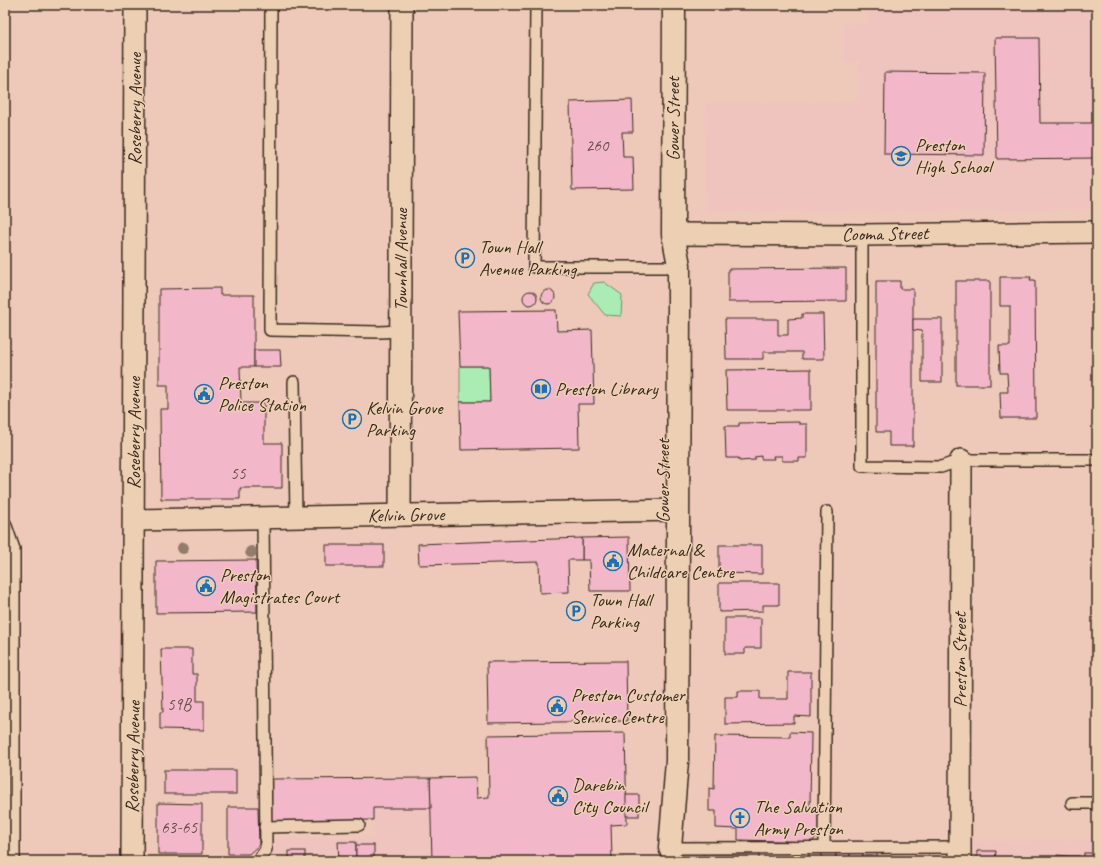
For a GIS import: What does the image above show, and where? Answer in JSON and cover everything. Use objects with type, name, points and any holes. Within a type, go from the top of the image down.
[{"type":"street","name":"Roseberry Avenue","points":[[132,861],[135,5]]},
{"type":"street","name":"Townhall Avenue","points":[[400,515],[402,5]]},
{"type":"street","name":"Gower Street","points":[[670,854],[663,761],[679,265],[673,234],[674,5]]},
{"type":"street","name":"Cooma Street","points":[[673,234],[862,235],[1097,232]]},
{"type":"street","name":"Gower Street","points":[[671,510],[665,267],[673,234]]},
{"type":"street","name":"Preston Street","points":[[960,854],[961,460]]},
{"type":"street","name":"Kelvin Grove","points":[[134,520],[671,510]]},
{"type":"lane","points":[[271,5],[270,330],[401,331]]},
{"type":"lane","points":[[536,5],[534,266],[665,267]]},
{"type":"lane","points":[[862,235],[862,466],[941,468],[961,460],[1097,460]]},
{"type":"lane","points":[[294,382],[296,517]]},
{"type":"lane","points":[[824,846],[827,512]]},
{"type":"lane","points":[[258,861],[266,849],[263,518]]},
{"type":"lane","points":[[5,523],[14,549],[14,861]]},
{"type":"lane","points":[[1072,803],[1097,802]]},
{"type":"lane","points":[[266,827],[359,825]]},
{"type":"lane","points":[[670,854],[824,846],[960,854]]},
{"type":"shaded area","name":"Preston High School","points":[[867,5],[1097,5],[1097,210],[705,212],[705,103],[858,102],[859,62],[843,62],[843,23],[867,24]]},
{"type":"shaded area","points":[[373,808],[431,808],[431,861],[260,861],[276,838],[374,837]]},
{"type":"shaded area","points":[[1097,839],[1097,861],[699,861],[700,847]]},
{"type":"shaded area","points":[[123,852],[138,861],[5,861],[5,856]]},
{"type":"green space","points":[[604,282],[622,295],[621,316],[605,315],[588,294],[594,283]]},
{"type":"green space","points":[[460,366],[489,366],[490,402],[460,402]]},
{"type":"building","points":[[995,38],[1039,38],[1040,123],[1097,123],[1097,158],[997,159]]},
{"type":"building","points":[[885,72],[985,73],[984,155],[884,154]]},
{"type":"building","points":[[632,100],[633,132],[622,132],[623,157],[633,157],[634,189],[572,190],[570,102]]},
{"type":"building","points":[[846,268],[846,301],[728,302],[728,269]]},
{"type":"building","points":[[1000,277],[1031,277],[1030,280],[1035,280],[1036,418],[1001,418],[1000,392],[1008,392],[1007,373],[1000,373],[999,346],[1010,346],[1010,306],[1000,306]]},
{"type":"building","points":[[876,281],[900,281],[900,289],[913,289],[913,446],[889,446],[889,432],[876,432]]},
{"type":"building","points":[[956,281],[990,281],[990,385],[956,385]]},
{"type":"building","name":"Preston Police Station","points":[[220,288],[220,295],[254,295],[254,367],[240,367],[241,403],[264,403],[264,443],[282,443],[282,488],[240,488],[240,499],[161,499],[160,409],[168,409],[168,385],[159,385],[159,289]]},
{"type":"building","points":[[545,290],[551,290],[555,294],[555,300],[551,304],[545,304],[541,300],[541,294]]},
{"type":"building","points":[[527,291],[533,291],[537,295],[537,301],[533,305],[527,305],[523,301],[523,295]]},
{"type":"building","name":"Preston Library","points":[[556,310],[557,331],[592,330],[594,404],[578,404],[579,448],[461,450],[460,402],[490,402],[489,366],[460,366],[458,311]]},
{"type":"building","points":[[802,314],[823,314],[824,359],[802,359],[802,352],[763,352],[763,359],[726,359],[725,319],[778,319],[778,335],[788,335],[788,319],[802,318]]},
{"type":"building","points":[[913,319],[942,319],[942,382],[922,382],[922,331],[913,330]]},
{"type":"building","points":[[254,350],[280,350],[281,367],[254,367]]},
{"type":"building","points":[[811,369],[811,410],[727,410],[726,370]]},
{"type":"building","points":[[799,422],[799,424],[807,424],[807,458],[799,458],[799,461],[782,461],[782,456],[773,456],[774,459],[761,459],[761,456],[755,457],[755,460],[739,461],[739,458],[726,458],[725,426],[739,426],[739,423]]},
{"type":"building","points":[[629,537],[630,591],[590,591],[589,560],[582,560],[582,538]]},
{"type":"building","points":[[582,538],[582,560],[568,560],[569,592],[540,593],[539,562],[419,565],[418,544]]},
{"type":"building","points":[[326,545],[384,545],[384,566],[326,566]]},
{"type":"building","points":[[719,545],[762,545],[762,574],[719,573]]},
{"type":"building","name":"Preston Magistrates Court","points":[[256,560],[257,612],[156,613],[156,561]]},
{"type":"building","points":[[719,583],[779,583],[779,605],[763,605],[763,611],[719,612]]},
{"type":"building","points":[[725,618],[761,618],[761,648],[745,648],[745,654],[725,654]]},
{"type":"building","points":[[161,649],[192,649],[192,674],[197,674],[197,701],[204,701],[204,730],[160,729],[160,712],[163,712]]},
{"type":"building","name":"Preston Customer Service Centre","points":[[626,661],[627,721],[488,723],[487,662]]},
{"type":"building","points":[[788,672],[811,672],[811,717],[794,716],[794,723],[725,724],[725,697],[738,697],[738,691],[760,691],[760,699],[788,699]]},
{"type":"building","points":[[790,732],[811,733],[810,809],[819,809],[819,833],[812,842],[738,840],[738,829],[716,828],[716,811],[709,811],[709,788],[714,789],[715,736],[790,737]]},
{"type":"building","name":"Darebin City Council","points":[[625,733],[627,824],[611,825],[612,859],[624,859],[624,861],[432,861],[430,778],[476,777],[477,798],[489,797],[488,735]]},
{"type":"building","points":[[164,770],[236,770],[236,794],[164,794]]},
{"type":"building","points":[[430,778],[431,808],[373,808],[373,820],[269,821],[269,779]]},
{"type":"building","points":[[626,795],[639,795],[639,816],[626,816]]},
{"type":"building","points":[[158,803],[202,804],[202,854],[158,854]]},
{"type":"building","points":[[228,807],[258,807],[259,845],[249,854],[228,854]]},
{"type":"building","points":[[338,842],[356,842],[356,861],[339,861]]},
{"type":"building","points":[[356,845],[374,845],[374,861],[356,861]]},
{"type":"building","points":[[289,851],[305,851],[305,861],[289,861]]},
{"type":"building","points":[[977,851],[996,851],[995,861],[977,861]]},
{"type":"building","points":[[809,853],[822,853],[822,861],[809,861]]},
{"type":"building","points":[[822,853],[836,853],[836,861],[822,861]]},
{"type":"building","points":[[836,853],[850,853],[850,861],[836,861]]},
{"type":"building","points":[[850,853],[863,853],[863,861],[850,861]]},
{"type":"building","points":[[863,853],[877,853],[877,861],[863,861]]},
{"type":"building","points":[[1084,853],[1097,853],[1097,861],[1084,861]]},
{"type":"building","points":[[703,854],[759,854],[759,861],[703,861]]},
{"type":"building","points":[[1057,855],[1068,856],[1068,861],[1057,861]]},
{"type":"building","points":[[1068,856],[1079,856],[1079,861],[1068,861]]},
{"type":"building","points":[[339,857],[339,861],[322,861],[322,858]]},
{"type":"place","name":"Preston High School","points":[[901,156]]},
{"type":"place","name":"Town Hall Avenue Parking","points":[[465,258]]},
{"type":"place","name":"Preston Library","points":[[541,389]]},
{"type":"place","name":"Preston Police Station","points":[[204,394]]},
{"type":"place","name":"Kelvin Grove Parking","points":[[352,419]]},
{"type":"place","name":"Maternal & Childcare Centre","points":[[613,561]]},
{"type":"place","name":"Preston Magistrates Court","points":[[206,586]]},
{"type":"place","name":"Town Hall Parking","points":[[576,611]]},
{"type":"place","name":"Preston Customer Service Centre","points":[[557,706]]},
{"type":"place","name":"Darebin City Council","points":[[558,796]]},
{"type":"place","name":"The Salvation Army Preston","points":[[740,818]]}]
